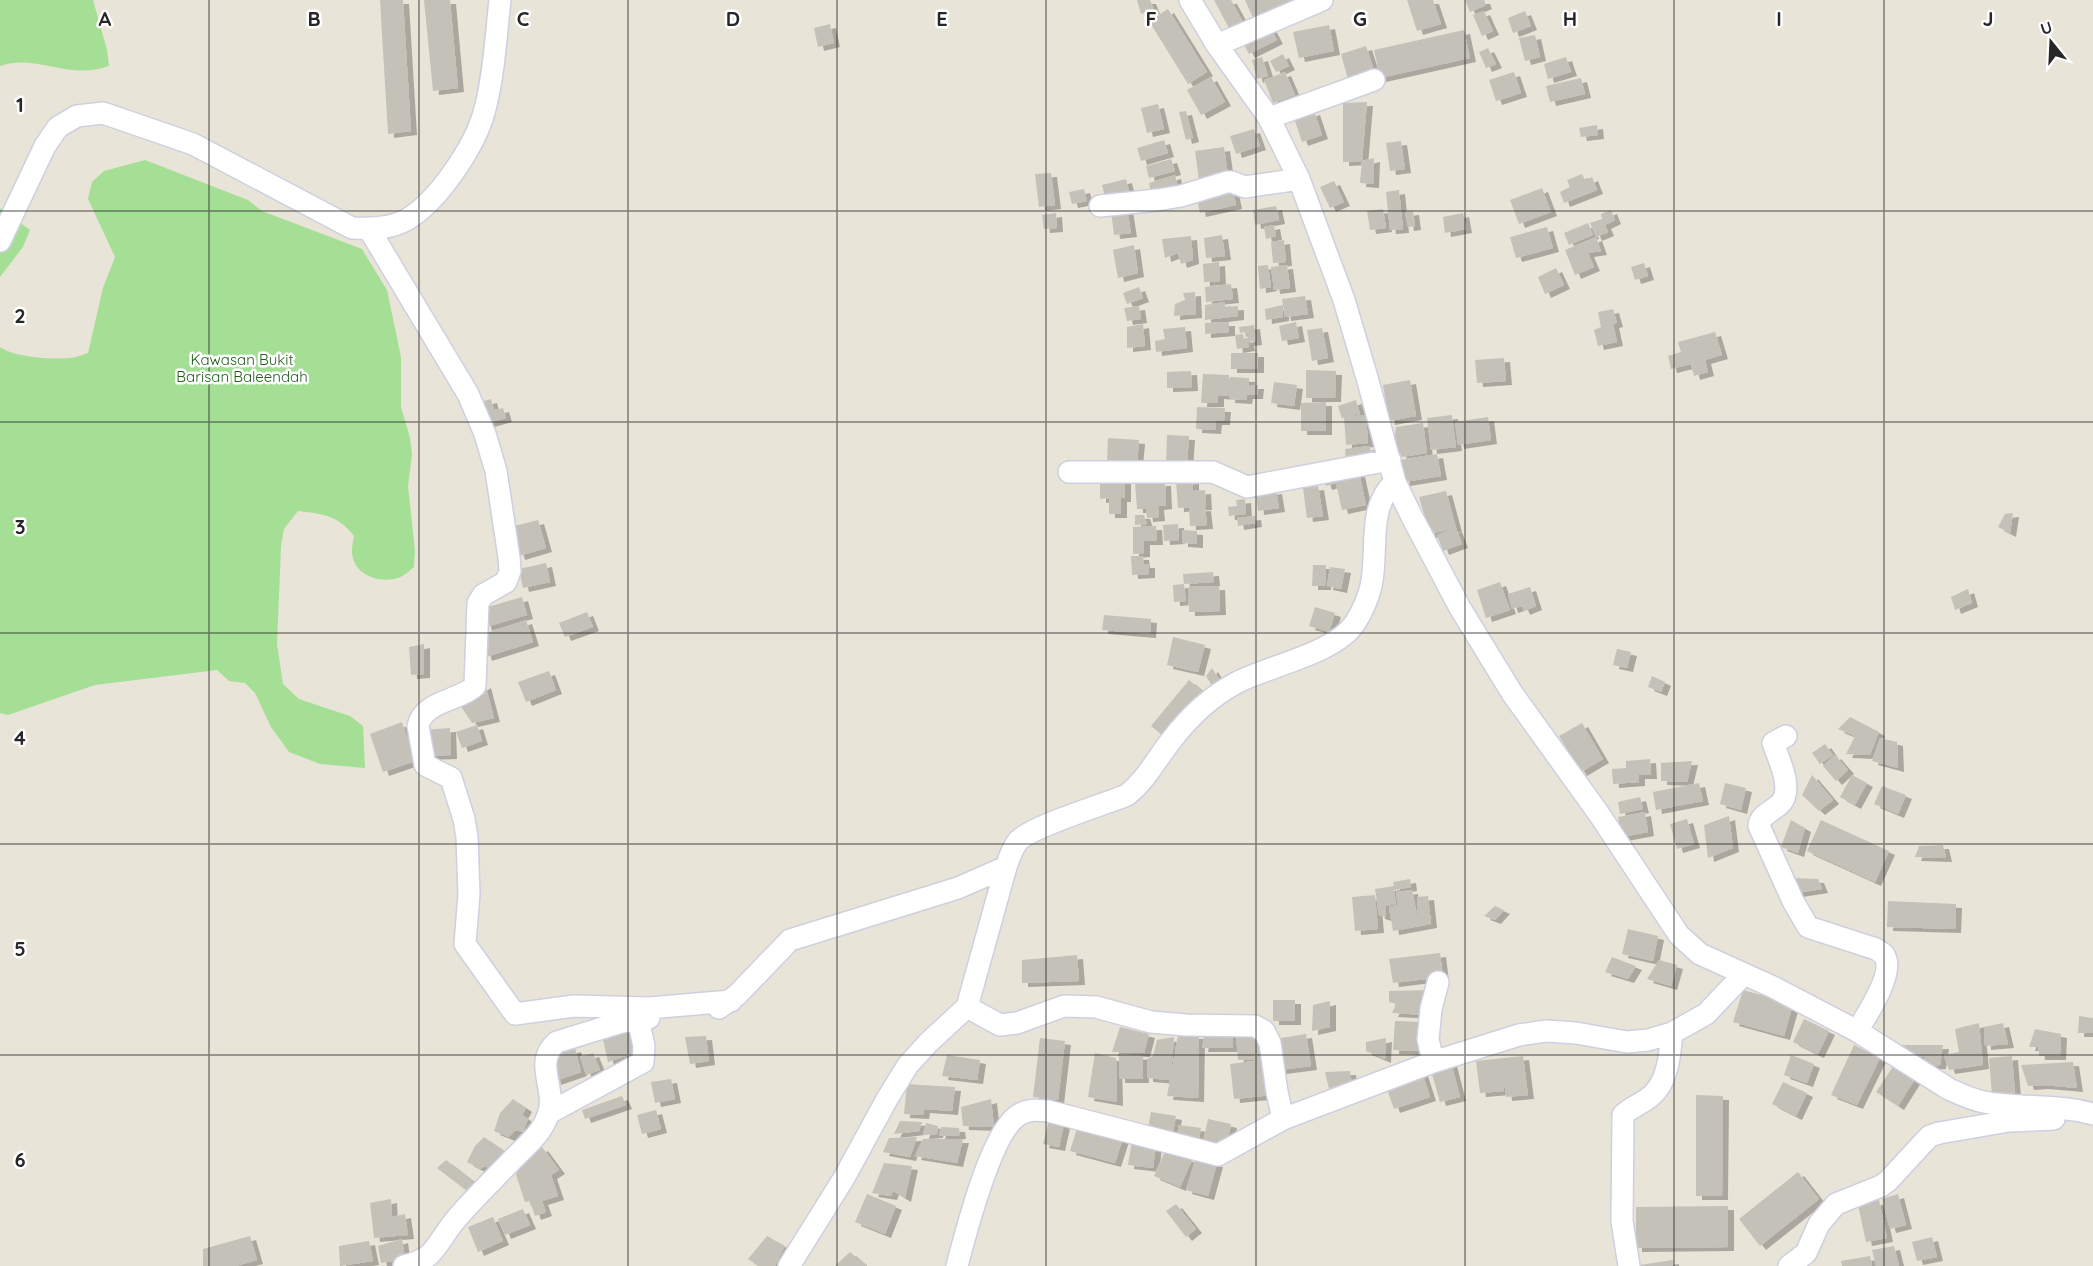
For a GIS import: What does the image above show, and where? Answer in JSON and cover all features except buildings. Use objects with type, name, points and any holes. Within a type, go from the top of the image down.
[{"type":"street","points":[[0,241],[45,146],[58,128],[77,116],[103,113],[193,144],[352,228],[369,229],[398,223],[423,208],[463,157],[478,130],[485,110],[493,65],[500,0]]},
{"type":"street","points":[[1190,0],[1217,45],[1269,118],[1299,179],[1344,300],[1395,482],[1460,608],[1506,684],[1599,814],[1679,935],[1700,954],[1857,1031],[1949,1089],[1984,1102],[2083,1112]]},
{"type":"street","points":[[1217,45],[1322,0]]},
{"type":"street","points":[[1269,118],[1374,80]]},
{"type":"street","points":[[1100,206],[1181,196],[1227,182],[1245,187],[1299,179]]},
{"type":"street","points":[[369,229],[468,394],[486,434],[496,471],[509,557],[510,571],[506,582],[483,596],[478,603],[476,686],[428,710],[419,720],[418,726],[425,765],[450,778],[466,828],[469,894],[465,944],[515,1014],[574,1006],[649,1008],[731,1001]]},
{"type":"street","points":[[1069,472],[1213,472],[1246,487],[1389,460]]},
{"type":"street","points":[[789,1266],[844,1178],[881,1109],[908,1065],[967,1007],[1010,854],[1019,840],[1036,829],[1127,795],[1139,786],[1172,739],[1212,698],[1239,682],[1333,644],[1354,626],[1365,604],[1371,584],[1380,503],[1385,492],[1395,482]]},
{"type":"street","points":[[1786,736],[1773,743],[1786,786],[1785,796],[1780,805],[1759,821],[1759,826],[1793,901],[1808,927],[1876,949],[1884,955],[1886,968],[1883,985],[1857,1031]]},
{"type":"street","points":[[404,1266],[429,1255],[462,1212],[540,1131],[549,1113],[549,1093],[544,1063],[546,1053],[557,1042],[638,1019],[685,1016],[713,1010],[731,1001],[790,940],[958,888],[1006,867]]},
{"type":"street","points":[[957,1266],[968,1222],[987,1168],[1002,1133],[1019,1114],[1031,1110],[1048,1111],[1218,1155],[1283,1119],[1433,1062],[1530,1033],[1576,1033],[1627,1042],[1648,1040],[1672,1033],[1706,1014],[1744,974]]},
{"type":"street","points":[[1433,1062],[1428,1039],[1431,1009],[1438,982]]},
{"type":"street","points":[[967,1007],[1000,1025],[1017,1023],[1064,1006],[1096,1007],[1163,1023],[1255,1026],[1264,1031],[1270,1043],[1283,1119]]},
{"type":"street","points":[[549,1113],[643,1062],[644,1046],[638,1019]]},
{"type":"street","points":[[1629,1266],[1622,1221],[1623,1115],[1655,1092],[1664,1076],[1670,1056],[1672,1033]]},
{"type":"street","points":[[1789,1266],[1806,1253],[1819,1224],[1836,1204],[1888,1181],[1930,1136],[1972,1126],[2063,1118],[2083,1112]]},
{"type":"green space","points":[[0,0],[93,0],[107,50],[109,66],[94,70],[80,70],[26,63],[0,66]]},
{"type":"green space","name":"Kawasan Bukit Barisan Baleendah","points":[[145,160],[248,200],[262,211],[362,249],[387,290],[401,357],[401,407],[412,454],[408,486],[415,551],[414,567],[402,576],[390,580],[368,575],[356,566],[353,559],[354,536],[336,520],[315,513],[298,511],[284,529],[281,546],[277,644],[283,684],[299,699],[350,716],[363,726],[365,768],[320,764],[289,752],[271,727],[255,693],[245,683],[229,681],[217,670],[95,685],[8,715],[0,713],[0,347],[14,353],[44,358],[71,358],[88,353],[103,288],[115,257],[88,199],[92,182],[104,171]]},
{"type":"green space","points":[[0,208],[30,230],[23,247],[0,277]]}]
